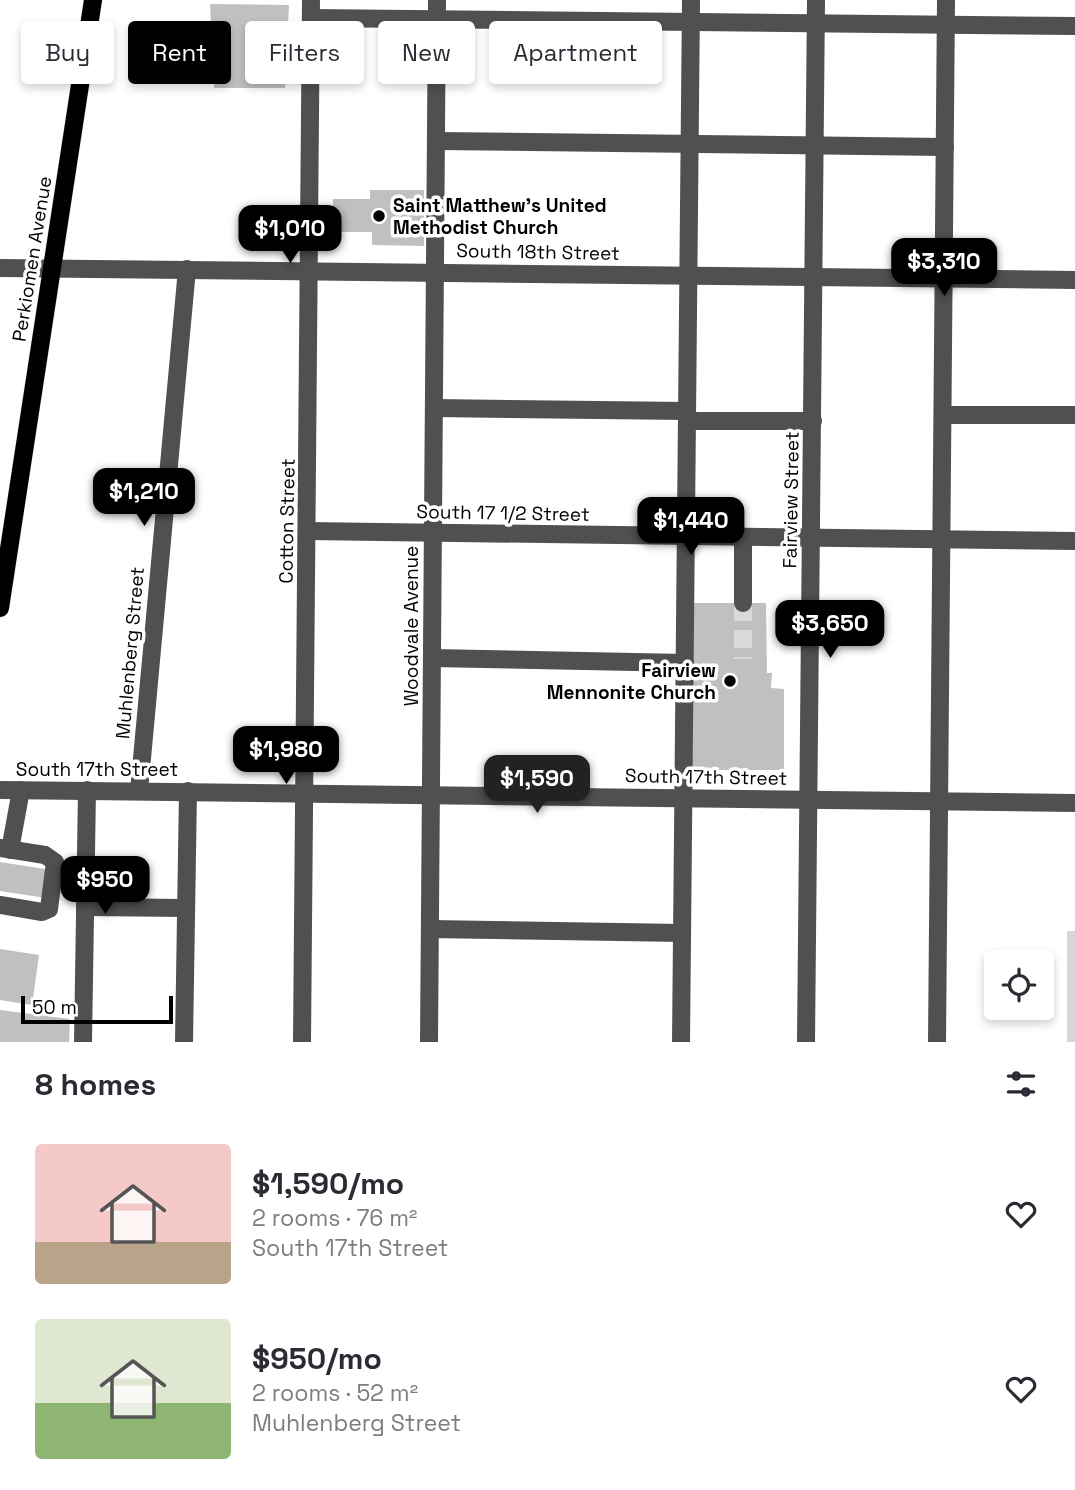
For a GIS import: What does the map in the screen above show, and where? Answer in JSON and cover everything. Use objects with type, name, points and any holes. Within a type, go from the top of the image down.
[{"type":"main road","name":"Perkiomen Avenue","points":[[0,608],[6,529],[52,268],[93,0]]},
{"type":"street","name":"Woodvale Avenue","points":[[429,1042],[437,0]]},
{"type":"street","points":[[681,1042],[691,0]]},
{"type":"street","name":"Fairview Street","points":[[807,1042],[816,0]]},
{"type":"street","points":[[937,1042],[946,0]]},
{"type":"street","points":[[311,9],[437,20],[1075,26]]},
{"type":"street","name":"Cotton Street","points":[[302,1042],[311,9]]},
{"type":"street","points":[[436,141],[945,147]]},
{"type":"street","name":"South 18th Street","points":[[0,268],[1075,280]]},
{"type":"street","name":"Muhlenberg Street","points":[[139,791],[187,269]]},
{"type":"street","points":[[434,408],[813,421]]},
{"type":"street","points":[[943,415],[1075,415]]},
{"type":"street","name":"South 17 1/2 Street","points":[[307,531],[1075,541]]},
{"type":"street","points":[[743,538],[743,603]]},
{"type":"street","points":[[432,658],[685,663]]},
{"type":"street","name":"South 17th Street","points":[[0,789],[1075,803]]},
{"type":"street","points":[[0,905],[42,912],[49,909],[55,862],[46,855],[5,849],[21,790]]},
{"type":"street","points":[[83,1042],[87,790]]},
{"type":"street","points":[[184,1042],[187,791]]},
{"type":"street","points":[[85,907],[186,908]]},
{"type":"street","points":[[430,929],[682,933]]},
{"type":"shaded area","points":[[1067,931],[1075,931],[1075,1042],[1067,1042]]},
{"type":"building","points":[[210,4],[289,5],[288,21],[245,21],[245,84],[285,84],[285,88],[214,88],[214,84],[231,84],[231,21],[211,21]]},
{"type":"building","name":"Saint Matthew's United Methodist Church","points":[[370,190],[424,190],[424,246],[372,245],[372,232],[341,232],[341,238],[333,238],[333,199],[370,199]]},
{"type":"building","name":"Fairview Mennonite Church","points":[[690,603],[766,603],[767,673],[772,673],[771,688],[784,689],[784,770],[689,770]]},
{"type":"building","points":[[0,862],[51,870],[46,898],[0,891]]},
{"type":"building","points":[[0,949],[39,955],[32,1005],[0,1000]]},
{"type":"building","points":[[0,1010],[70,1019],[69,1042],[0,1042]]},
{"type":"tunnel","points":[[743,603],[743,659]]},
{"type":"place","name":"Saint Matthew's United Methodist Church","points":[[379,216]]},
{"type":"place","name":"Fairview Mennonite Church","points":[[730,681]]}]
